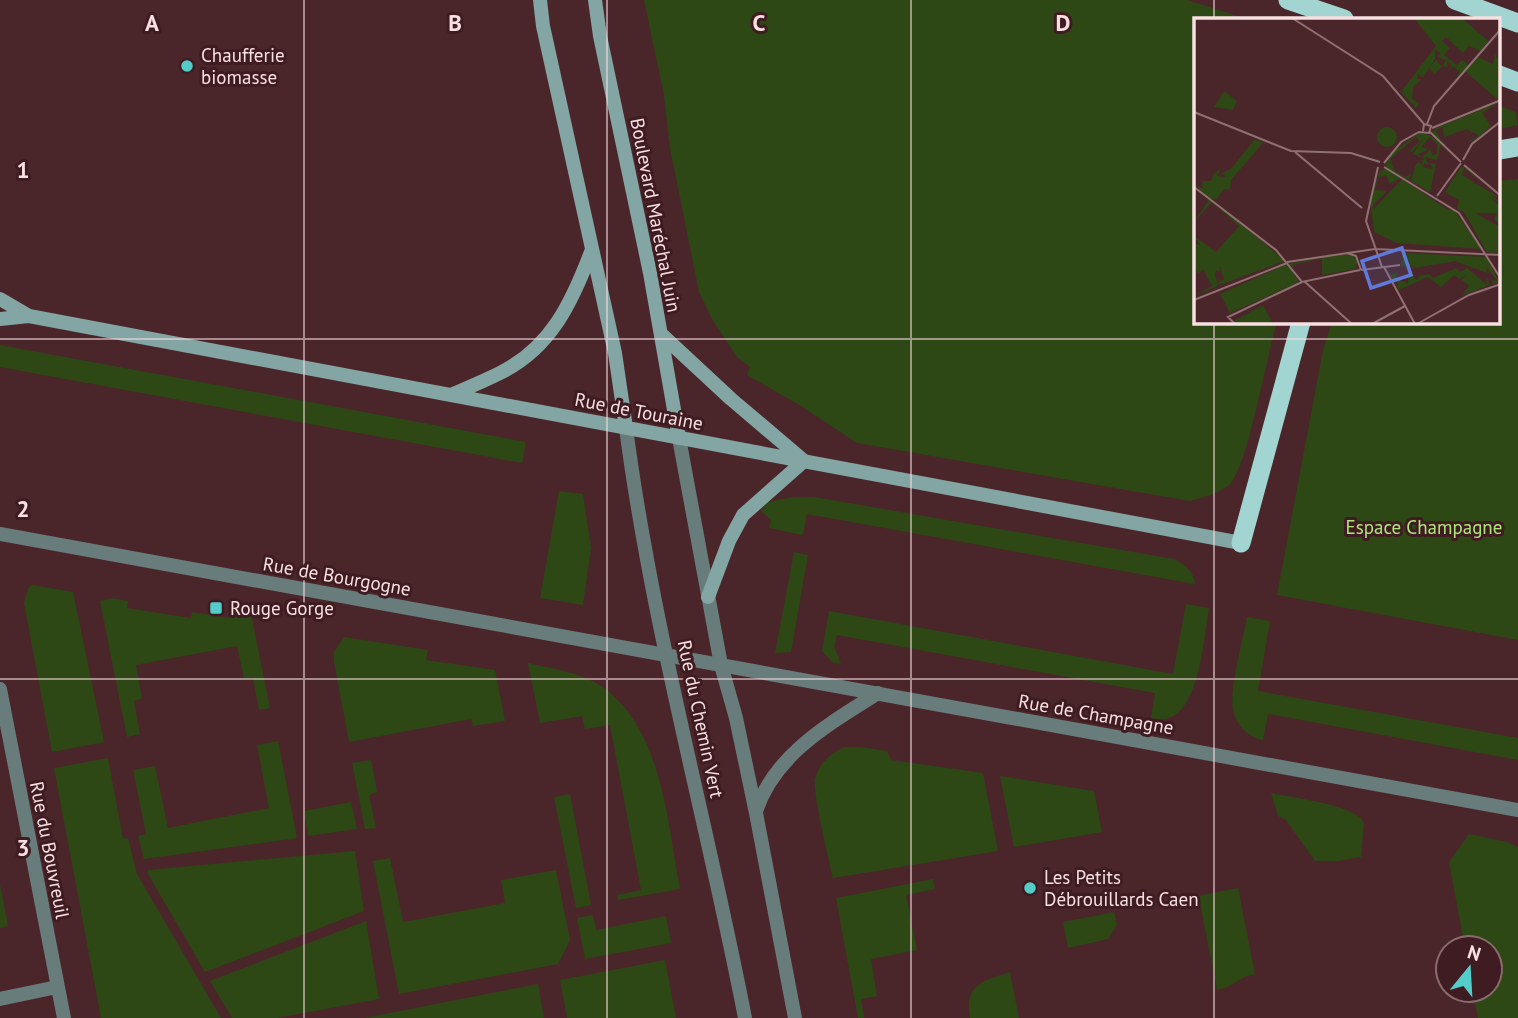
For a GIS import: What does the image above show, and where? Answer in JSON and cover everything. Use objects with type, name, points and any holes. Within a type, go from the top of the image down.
[{"type":"highway","points":[[1288,0],[1341,18]]},
{"type":"highway","points":[[1455,0],[1518,23]]},
{"type":"highway","points":[[1500,75],[1518,82]]},
{"type":"highway","points":[[1500,150],[1518,147]]},
{"type":"highway","points":[[1241,542],[1300,324]]},
{"type":"main road","points":[[540,0],[543,26],[617,363],[626,428]]},
{"type":"main road","name":"Boulevard Maréchal Juin","points":[[595,0],[679,438]]},
{"type":"main road","points":[[451,396],[501,373],[532,353],[549,336],[569,306],[592,251]]},
{"type":"main road","name":"Rue de Touraine","points":[[0,299],[29,316]]},
{"type":"main road","name":"Rue de Touraine","points":[[0,319],[29,316],[1241,542]]},
{"type":"main road","points":[[661,334],[731,399],[804,461],[743,515],[729,541],[708,597]]},
{"type":"street","name":"Rue du Chemin Vert","points":[[626,428],[636,505],[745,1018]]},
{"type":"street","name":"Rue du Chemin Vert","points":[[679,438],[721,666],[736,718],[756,813],[795,1018]]},
{"type":"street","name":"Rue de Bourgogne","points":[[0,534],[667,656]]},
{"type":"street","name":"Rue de Champagne","points":[[667,656],[1518,810]]},
{"type":"street","name":"Rue du Bouvreuil","points":[[0,689],[64,1018]]},
{"type":"street","points":[[756,813],[763,791],[797,748],[878,694]]},
{"type":"street","points":[[0,999],[57,988]]},
{"type":"green space","points":[[644,0],[1187,0],[1244,18],[1194,18],[1194,324],[1277,324],[1244,456],[1230,484],[1216,493],[1190,501],[857,443],[747,375],[750,367],[737,357],[712,319],[699,292],[670,148],[664,95]]},
{"type":"green space","points":[[1500,106],[1516,112],[1518,125],[1500,129]]},
{"type":"green space","name":"Espace Champagne","points":[[1518,179],[1518,640],[1277,595],[1323,350],[1331,324],[1500,324],[1500,181]]},
{"type":"green space","points":[[0,345],[526,442],[522,463],[0,367]]},
{"type":"green space","points":[[559,491],[583,494],[591,548],[583,605],[540,598]]},
{"type":"green space","points":[[793,497],[814,497],[1174,559],[1188,569],[1195,584],[807,514],[803,535],[769,528],[771,520],[761,511],[768,502]]},
{"type":"green space","points":[[794,552],[808,555],[791,652],[775,653]]},
{"type":"green space","points":[[32,585],[73,592],[104,742],[52,752],[24,603],[28,588]]},
{"type":"green space","points":[[112,598],[128,601],[127,608],[191,618],[192,612],[229,618],[231,605],[246,609],[251,614],[270,708],[259,710],[253,678],[244,679],[237,646],[136,665],[142,699],[134,701],[140,734],[127,737],[100,601]]},
{"type":"green space","points":[[1186,604],[1209,608],[1201,660],[1189,697],[1180,711],[1167,719],[1151,718],[1155,693],[837,635],[834,646],[841,664],[832,662],[822,651],[829,611],[1173,674]]},
{"type":"green space","points":[[1247,617],[1270,621],[1258,691],[1518,738],[1518,760],[1268,714],[1263,740],[1253,737],[1237,721],[1232,701]]},
{"type":"green space","points":[[344,637],[428,650],[426,660],[495,670],[505,721],[473,726],[471,719],[349,742],[334,662],[334,652]]},
{"type":"green space","points":[[528,663],[586,678],[604,688],[624,707],[639,729],[651,753],[659,780],[680,889],[618,900],[617,895],[641,890],[610,725],[585,729],[582,716],[540,723]]},
{"type":"green space","points":[[278,741],[297,838],[144,859],[138,836],[146,834],[133,770],[155,766],[168,828],[269,808],[257,745]]},
{"type":"green space","points":[[845,747],[887,751],[891,760],[983,773],[998,851],[833,878],[818,811],[815,779],[826,759]]},
{"type":"green space","points":[[108,758],[123,839],[128,838],[137,874],[221,1018],[101,1018],[54,768]]},
{"type":"green space","points":[[371,760],[377,792],[369,795],[376,828],[365,829],[352,763]]},
{"type":"green space","points":[[1000,776],[1094,791],[1102,832],[1014,847]]},
{"type":"green space","points":[[1271,793],[1335,806],[1357,816],[1364,822],[1361,857],[1315,861],[1286,820],[1278,816]]},
{"type":"green space","points":[[570,794],[591,905],[576,908],[554,797]]},
{"type":"green space","points":[[351,802],[357,829],[308,836],[304,811]]},
{"type":"green space","points":[[1469,834],[1518,847],[1518,1018],[1478,1018],[1476,1004],[1504,1004],[1504,934],[1462,934],[1449,862]]},
{"type":"green space","points":[[355,851],[364,911],[205,972],[148,874],[148,870]]},
{"type":"green space","points":[[390,858],[403,922],[505,903],[501,880],[556,870],[570,940],[558,964],[399,994],[373,861]]},
{"type":"green space","points":[[933,879],[935,889],[906,895],[917,950],[871,959],[877,996],[861,999],[864,1018],[858,1018],[836,898]]},
{"type":"green space","points":[[0,884],[8,926],[0,928]]},
{"type":"green space","points":[[1238,888],[1255,974],[1217,990],[1200,903],[1184,906],[1182,899]]},
{"type":"green space","points":[[1114,912],[1117,925],[1108,939],[1068,948],[1063,922]]},
{"type":"green space","points":[[593,915],[596,930],[666,916],[671,943],[585,959],[577,918]]},
{"type":"green space","points":[[366,921],[379,999],[277,1018],[232,1018],[210,981]]},
{"type":"green space","points":[[665,960],[676,1018],[567,1018],[560,980]]},
{"type":"green space","points":[[1010,972],[1019,1018],[970,1018],[970,998],[973,991],[984,982]]},
{"type":"green space","points":[[538,984],[544,1018],[364,1018]]},
{"type":"place","name":"Chaufferie biomasse","points":[[187,66]]},
{"type":"place","name":"Rouge Gorge","points":[[216,608]]},
{"type":"place","name":"Les Petits Débrouillards Caen","points":[[1030,888]]}]
